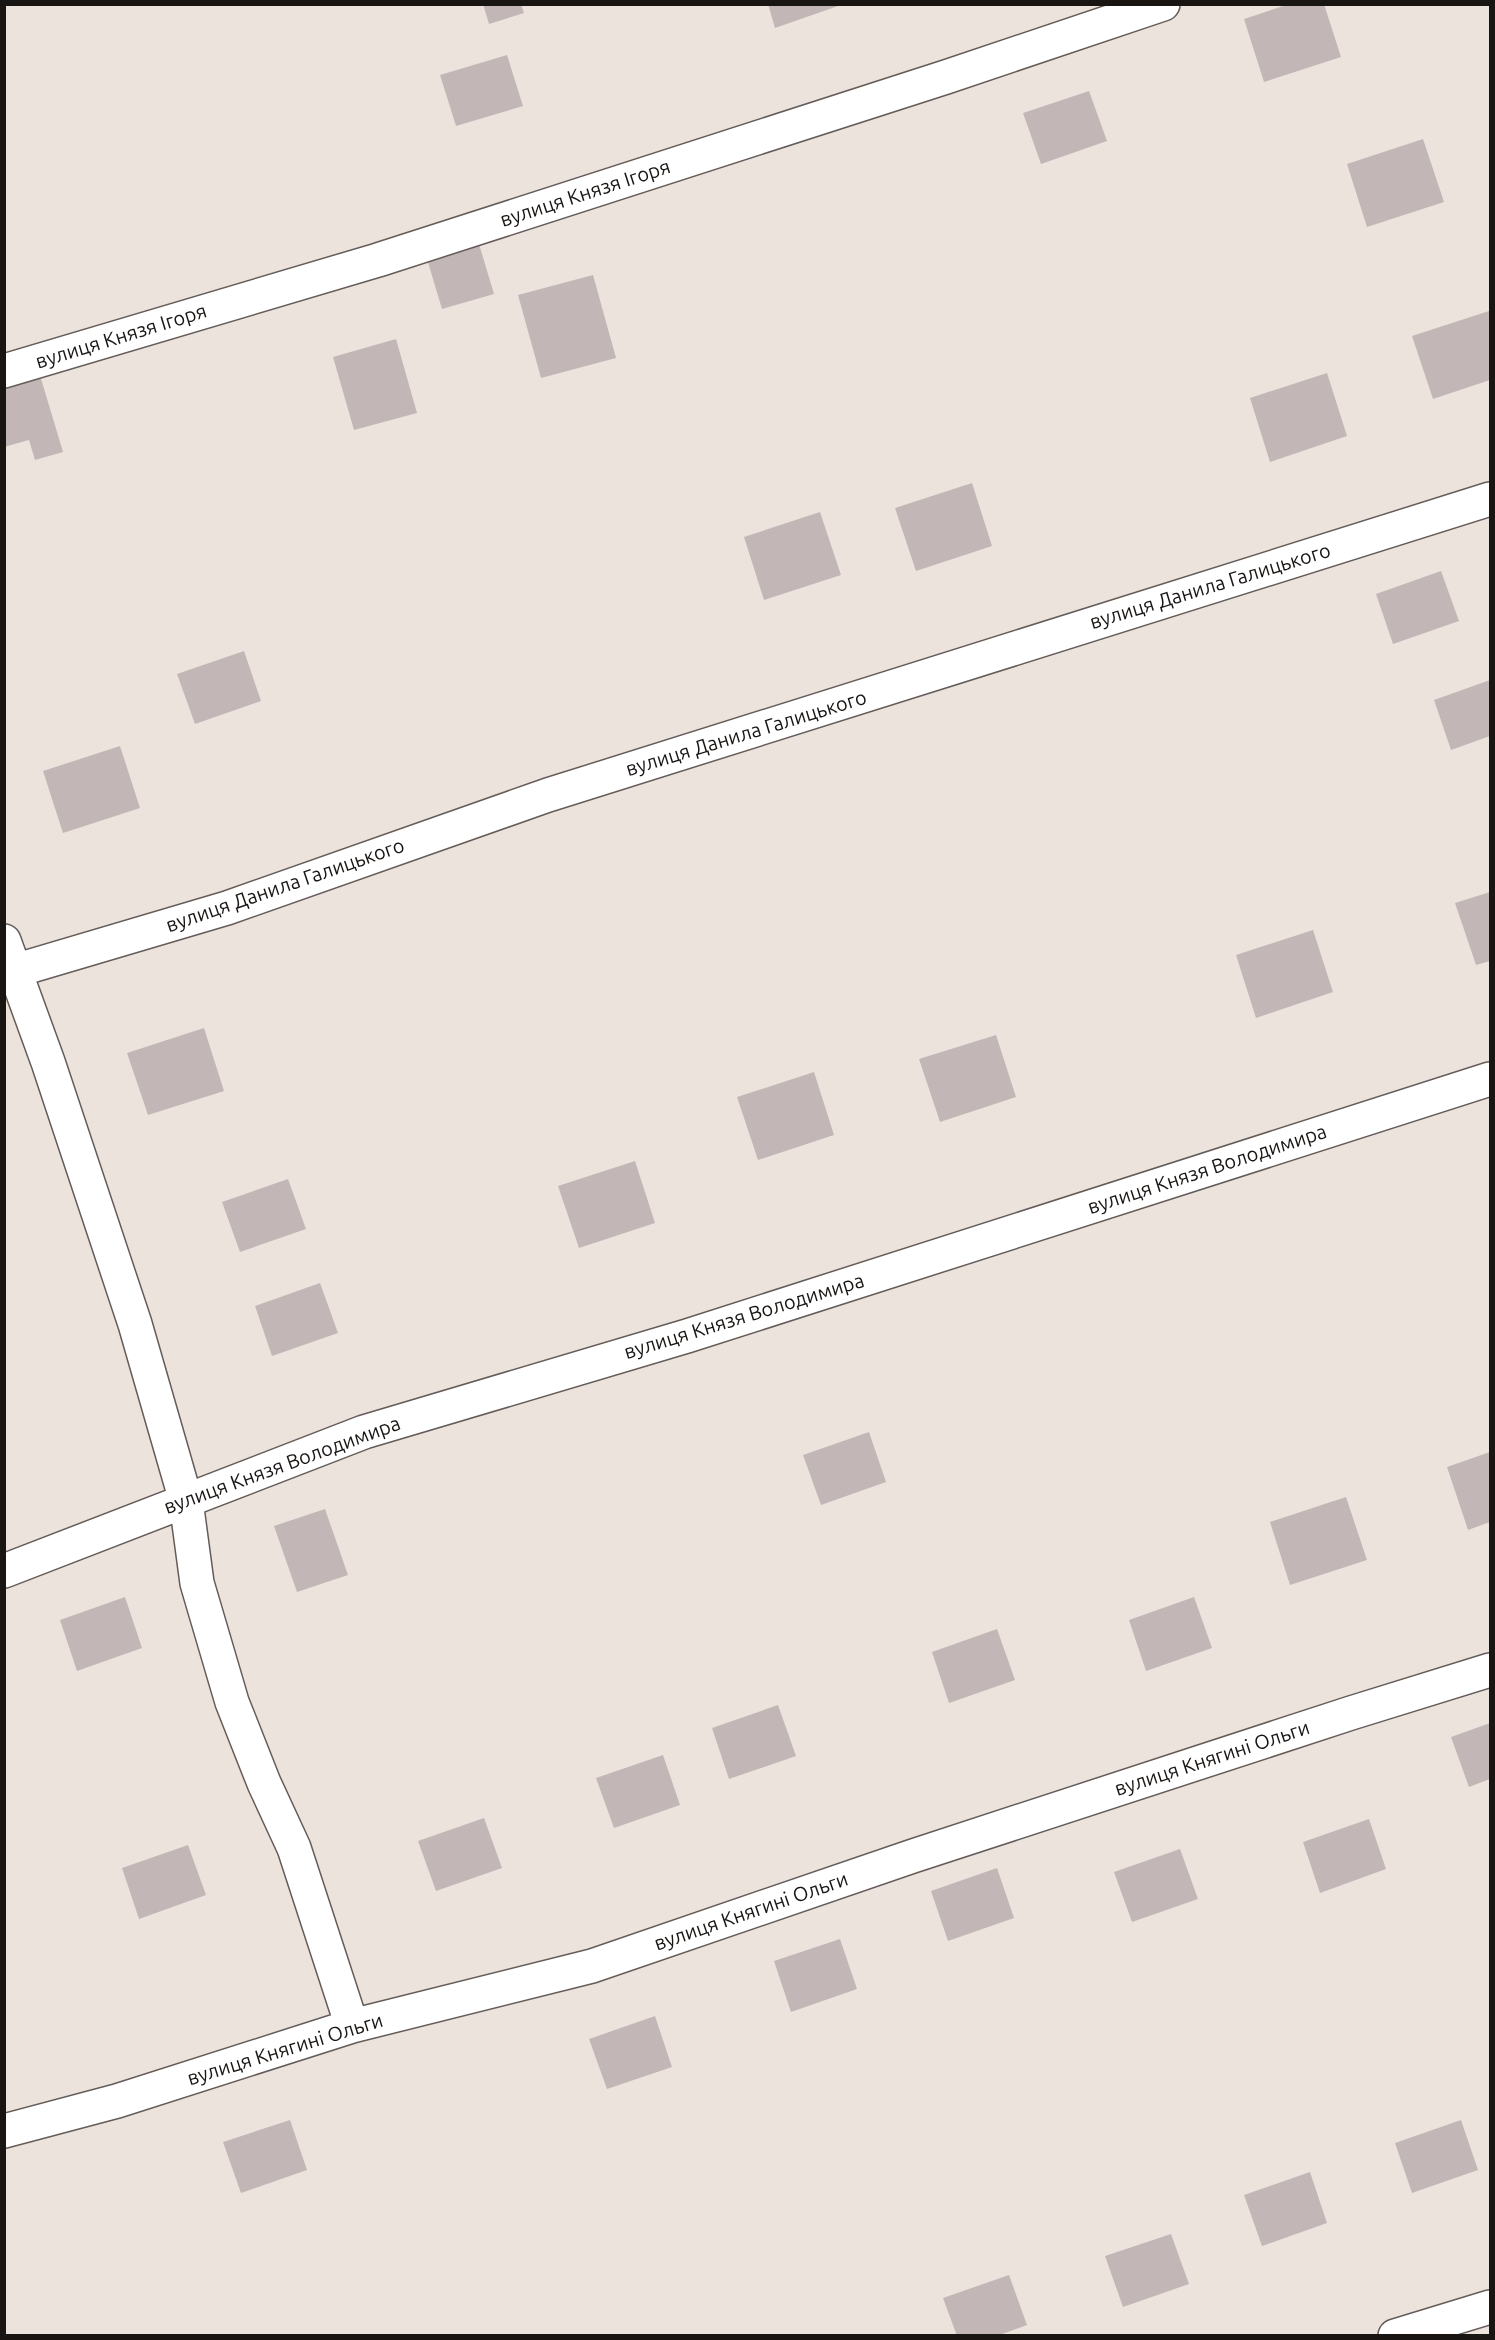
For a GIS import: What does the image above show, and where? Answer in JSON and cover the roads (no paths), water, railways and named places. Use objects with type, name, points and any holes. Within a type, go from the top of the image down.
[{"type":"street","name":"вулиця Князя Ігоря","points":[[4,371],[389,256],[935,81],[1163,4]]},
{"type":"street","name":"вулиця Данила Галицького","points":[[8,962],[227,908],[548,795],[1491,499]]},
{"type":"street","points":[[8,962],[48,1062],[135,1324],[186,1501],[197,1583],[232,1702],[264,1783],[294,1848],[352,2026]]},
{"type":"street","name":"вулиця Князя Володимира","points":[[4,1571],[364,1432],[687,1336],[1491,1079]]},
{"type":"street","name":"вулиця Княгині Ольги","points":[[4,2131],[117,2101],[352,2026],[592,1966],[958,1841],[1340,1716],[1491,1670]]},
{"type":"street","points":[[1395,2336],[1491,2307]]}]
